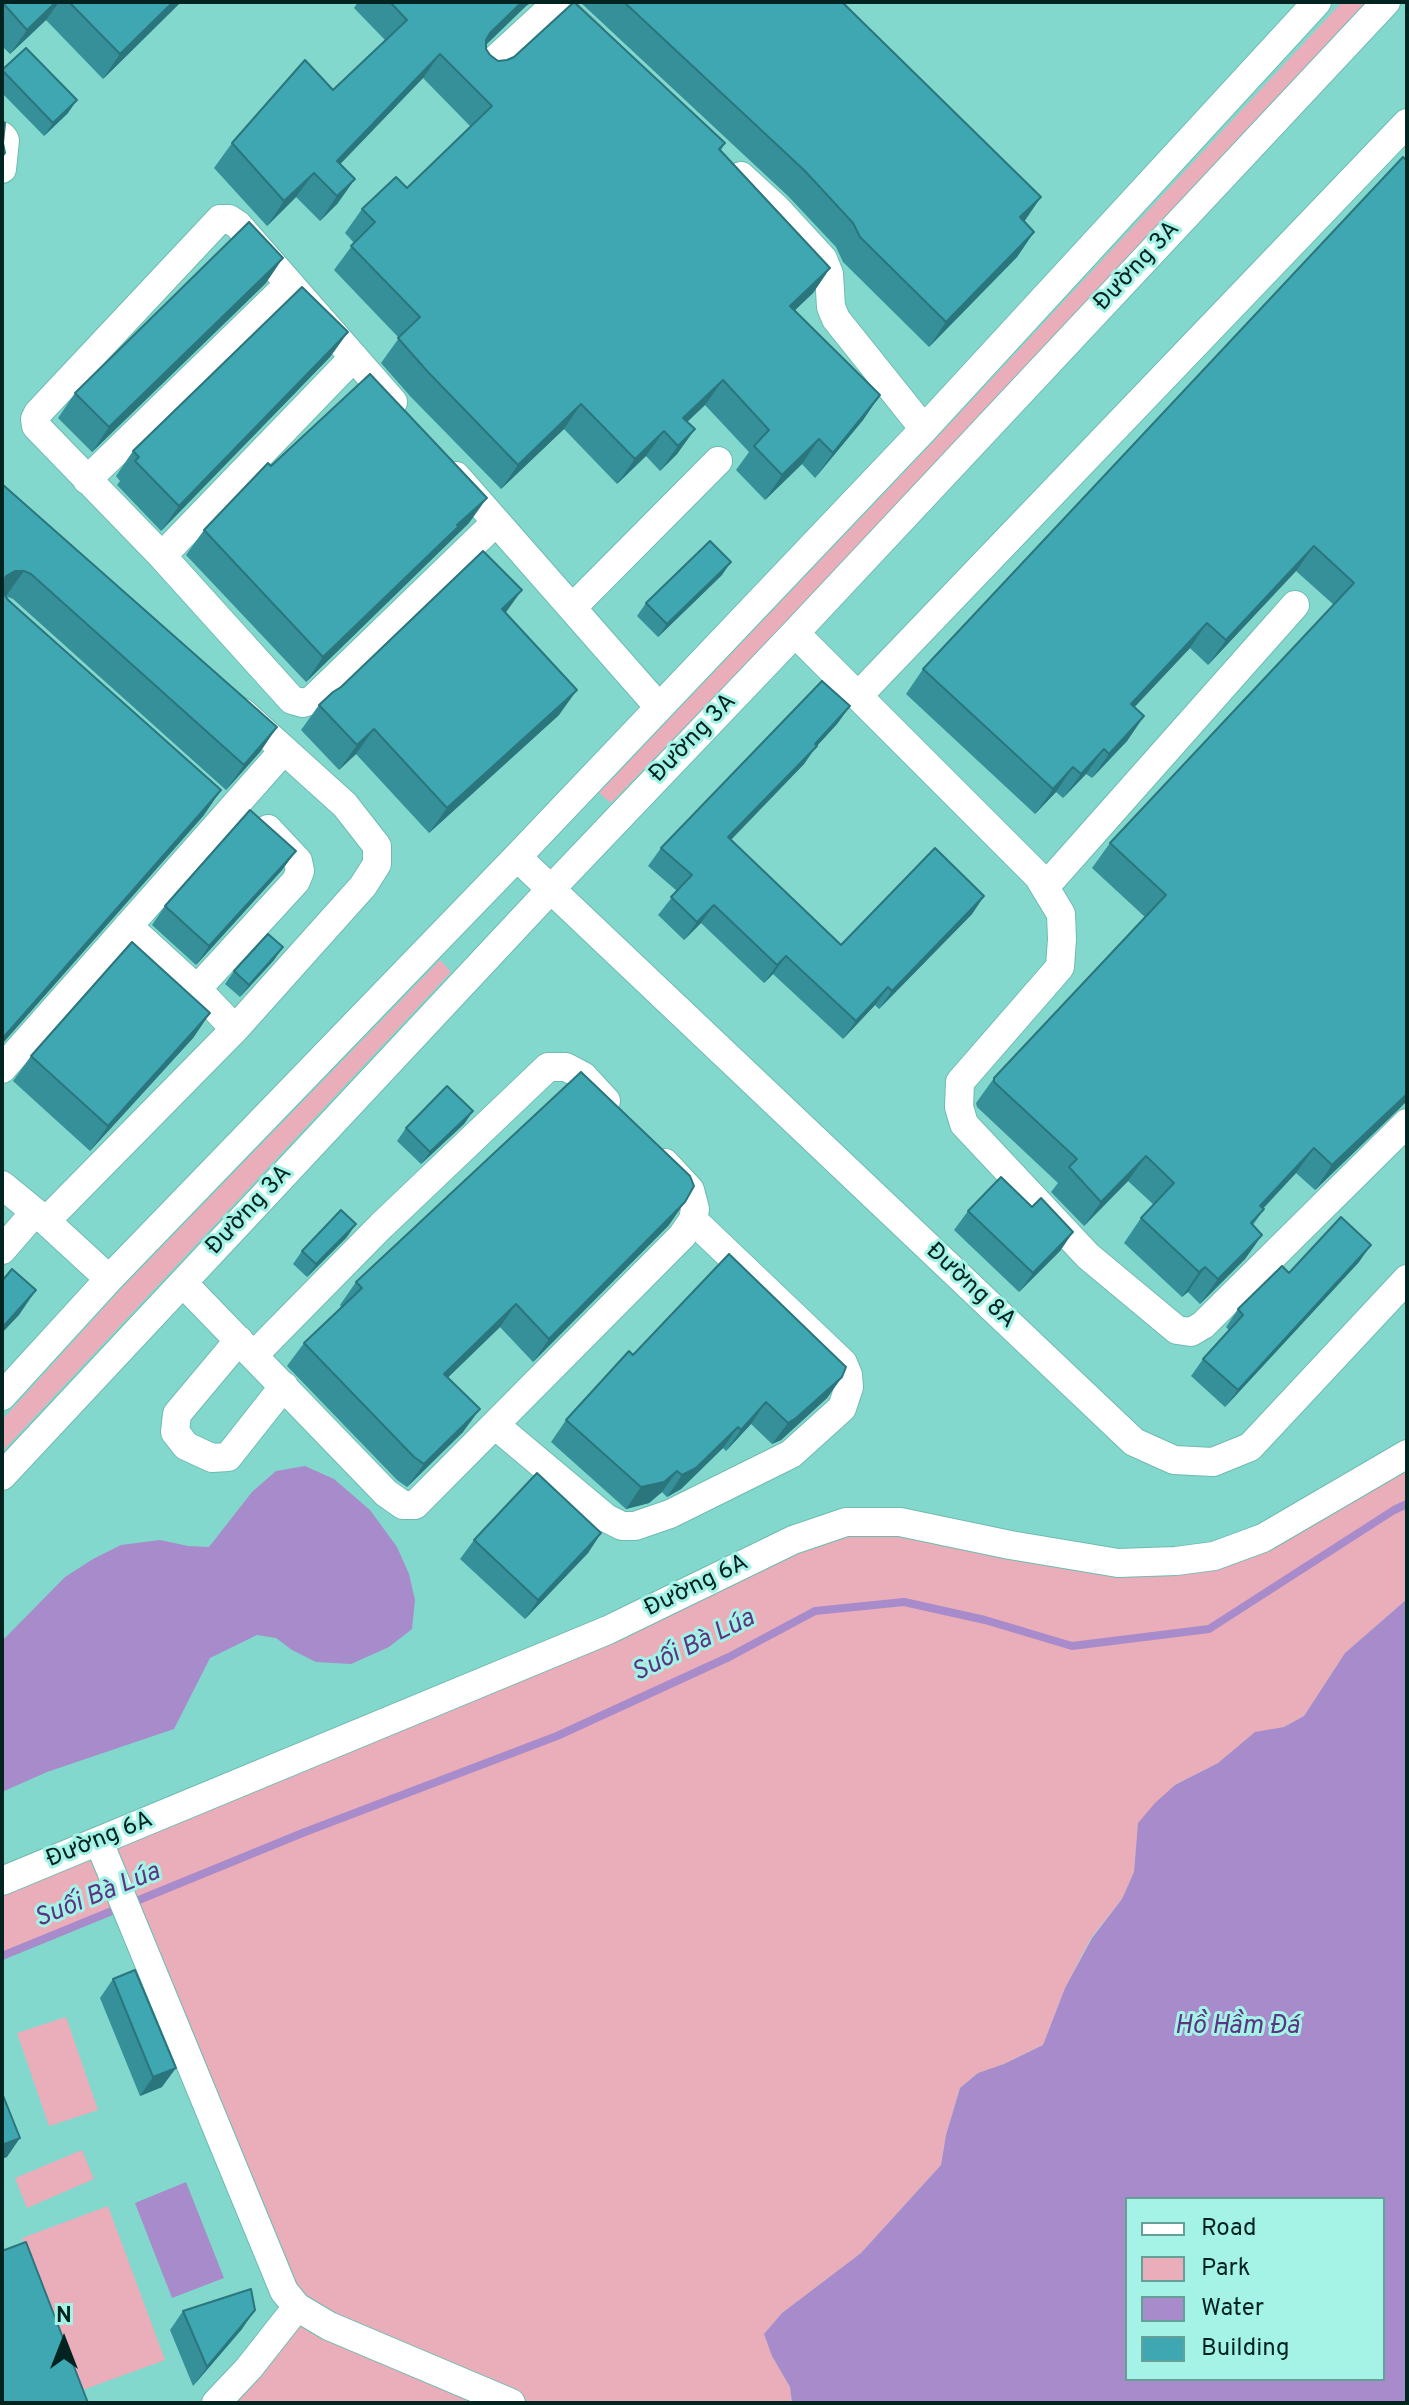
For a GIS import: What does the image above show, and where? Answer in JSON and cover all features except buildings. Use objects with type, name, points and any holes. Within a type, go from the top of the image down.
[{"type":"street","name":"Đường 3A","points":[[2,1396],[109,1279],[517,857],[924,429],[1317,2]]},
{"type":"street","name":"Đường 3A","points":[[2,1476],[1386,2]]},
{"type":"street","points":[[485,69],[538,18],[560,7],[606,50]]},
{"type":"street","points":[[858,696],[1407,123]]},
{"type":"street","points":[[2,136],[5,140],[2,169]]},
{"type":"street","points":[[719,156],[776,208],[823,259],[829,274],[831,307],[836,319],[924,429]]},
{"type":"street","points":[[415,428],[238,225],[229,219],[220,219],[35,419],[36,426],[162,556],[292,700],[303,703],[312,700],[496,522]]},
{"type":"street","points":[[87,480],[289,284]]},
{"type":"street","points":[[162,556],[354,357]]},
{"type":"street","points":[[435,451],[658,706]]},
{"type":"street","points":[[572,608],[718,461]]},
{"type":"street","points":[[1045,887],[1295,605]]},
{"type":"street","points":[[795,633],[1038,876],[1061,914],[1060,967],[960,1082],[961,1115],[964,1124],[1088,1256],[1177,1330],[1191,1332],[1203,1325],[1407,1123]]},
{"type":"street","points":[[2,1250],[235,1029],[363,886],[377,864],[377,846],[353,815],[225,696]]},
{"type":"street","points":[[2,1069],[284,750]]},
{"type":"street","points":[[197,989],[296,881],[300,871],[298,861],[234,806],[204,792]]},
{"type":"street","name":"Đường 8A","points":[[517,857],[1134,1442],[1174,1460],[1213,1462],[1250,1447],[1407,1279]]},
{"type":"street","points":[[128,926],[197,989],[235,1029]]},
{"type":"street","points":[[284,1386],[228,1457],[212,1458],[186,1446],[175,1432],[177,1414],[548,1067],[566,1067],[583,1076],[626,1122]]},
{"type":"street","points":[[183,1283],[386,1493],[403,1505],[415,1505],[682,1236],[693,1220],[695,1209],[690,1190],[647,1145]]},
{"type":"street","points":[[2,1185],[109,1279]]},
{"type":"street","points":[[495,1425],[606,1518],[622,1526],[635,1526],[670,1514],[791,1454],[842,1408],[849,1387],[843,1363],[693,1220]]},
{"type":"street","name":"Đường 6A","points":[[2,1881],[608,1630],[793,1540],[846,1522],[900,1522],[1118,1563],[1176,1561],[1214,1556],[1263,1538],[1407,1454]]},
{"type":"street","points":[[99,1842],[284,2291],[297,2307],[329,2326],[511,2403]]},
{"type":"street","points":[[216,2403],[249,2368],[297,2307]]},
{"type":"shaded area","points":[[2,2],[1407,2],[1407,1504],[287,2309],[207,2403],[2,2403]]},
{"type":"green space","points":[[1342,2],[1366,2],[786,622],[611,803],[599,793],[934,441]]},
{"type":"green space","points":[[440,960],[451,972],[2,1452],[2,1420],[120,1290]]},
{"type":"green space","points":[[1407,1466],[1407,1599],[1345,1653],[1304,1716],[1284,1727],[1255,1733],[1218,1763],[1175,1785],[1138,1823],[1134,1872],[1122,1899],[1091,1938],[1065,1988],[1043,2045],[978,2073],[960,2088],[941,2165],[861,2253],[782,2313],[764,2334],[772,2356],[790,2387],[792,2403],[224,2403],[255,2370],[291,2285],[133,1903],[2,1956],[2,1891],[798,1549],[848,1531],[900,1532],[1178,1571]]},
{"type":"green space","points":[[66,2017],[98,2110],[49,2126],[17,2033]]},
{"type":"green space","points":[[82,2150],[94,2179],[27,2208],[15,2178]]},
{"type":"green space","points":[[108,2206],[165,2360],[80,2391],[22,2238]]},
{"type":"water","points":[[305,1466],[334,1479],[370,1510],[397,1547],[409,1574],[415,1600],[412,1629],[389,1647],[351,1664],[316,1662],[276,1638],[257,1635],[210,1658],[174,1729],[47,1772],[2,1792],[2,1641],[65,1577],[93,1559],[121,1545],[160,1540],[209,1547],[252,1492],[276,1471]]},
{"type":"water","name":"Hồ Hầm Đá","points":[[1407,1599],[1407,2403],[792,2403],[790,2387],[772,2356],[764,2334],[782,2313],[861,2253],[941,2165],[960,2088],[978,2073],[1043,2045],[1065,1988],[1092,1938],[1122,1899],[1134,1872],[1138,1823],[1175,1785],[1218,1763],[1255,1732],[1284,1727],[1304,1716],[1345,1653]]},
{"type":"water","points":[[186,2182],[224,2278],[172,2298],[135,2203]]},
{"type":"waterway","name":"Suối Bà Lúa","points":[[2,1956],[305,1832],[557,1736],[729,1657],[815,1611],[904,1602],[985,1620],[1072,1646],[1209,1629],[1407,1504]]}]
